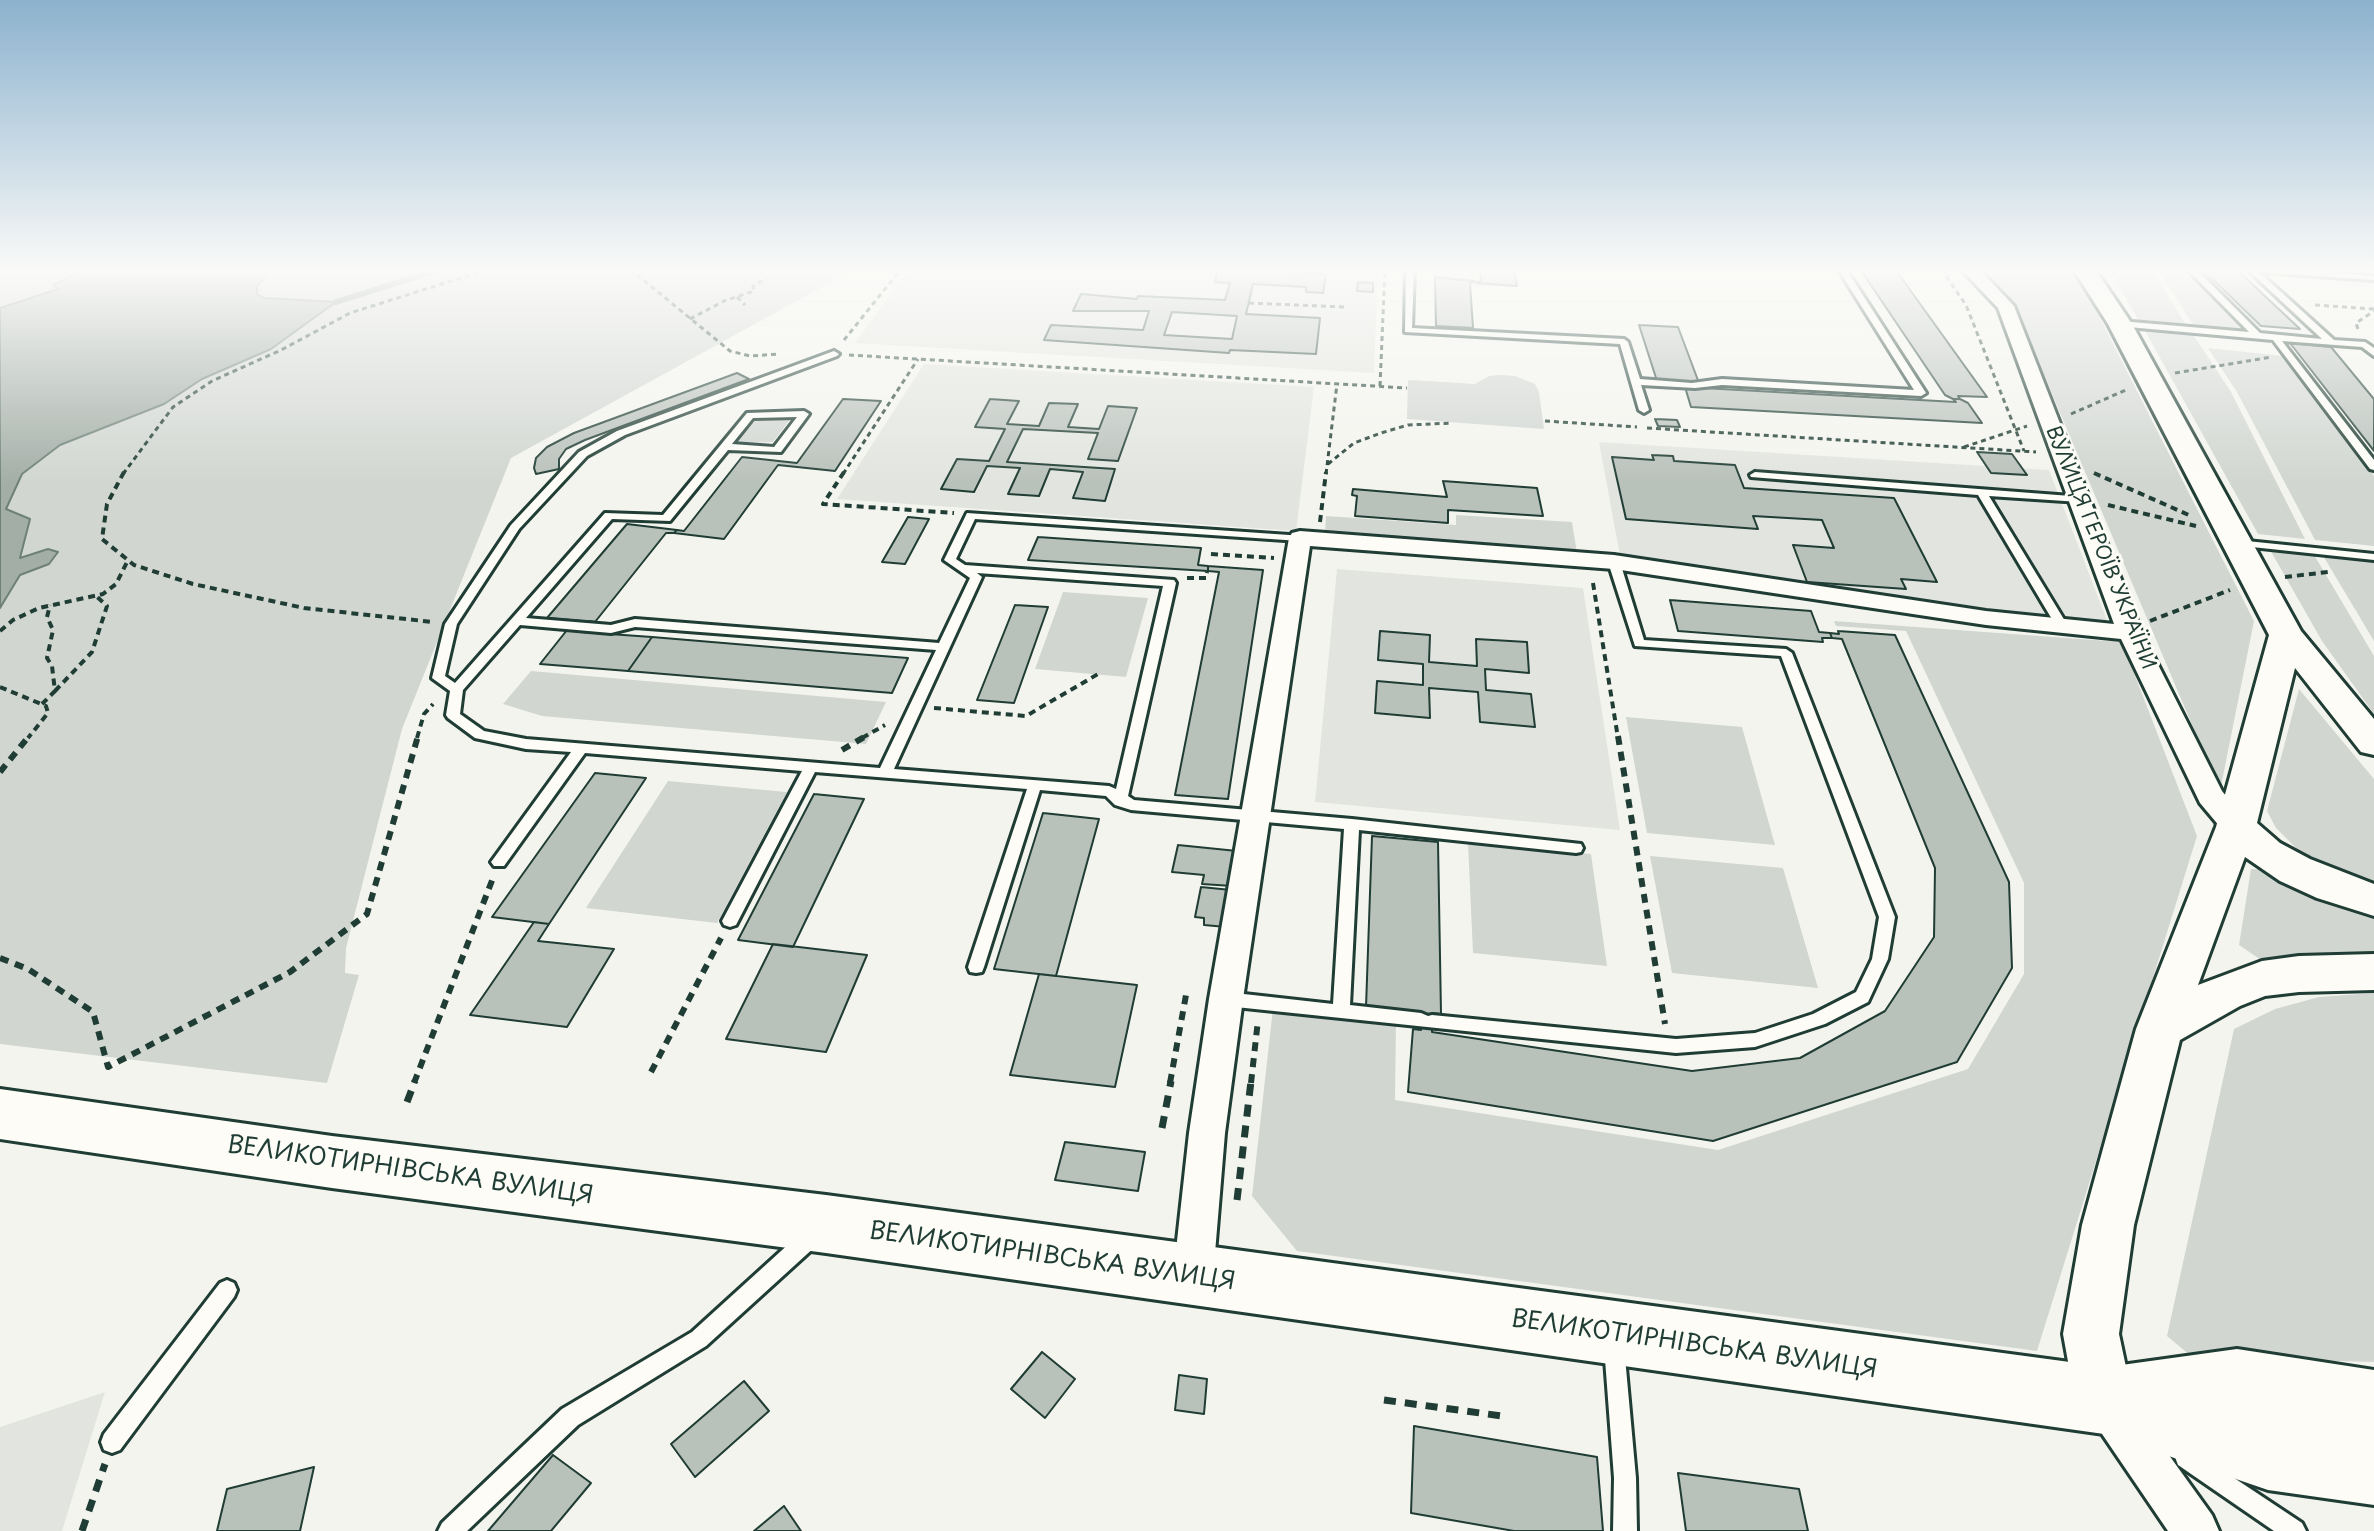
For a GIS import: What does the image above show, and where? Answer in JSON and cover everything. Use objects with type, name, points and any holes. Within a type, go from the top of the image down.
[{"type":"main road","points":[[2129,340],[2237,543],[2245,584],[2374,743]]},
{"type":"main road","points":[[2104,1400],[2091,1334],[2108,1225],[2159,1029],[2236,827],[2286,635]]},
{"type":"main road","points":[[2236,827],[2266,853],[2295,870],[2332,887],[2374,900]]},
{"type":"main road","points":[[2159,1029],[2224,993],[2262,979],[2299,974],[2374,972]]},
{"type":"main road","name":"ВЕЛИКОТИРНІВСЬКА ВУЛИЦЯ","points":[[0,1114],[332,1162],[826,1224],[1193,1277],[2104,1400],[2268,1455],[2374,1470]]},
{"type":"main road","name":"ВЕЛИКОТИРНІВСЬКА ВУЛИЦЯ","points":[[2104,1400],[2237,1383],[2374,1404]]},
{"type":"street","name":"ВУЛИЦЯ ГЕРОЇВ УКРАЇНИ","points":[[2019,340],[2080,499],[2139,627],[2210,796],[2236,827]]},
{"type":"street","points":[[1193,1277],[1207,1133],[1226,999],[1255,816],[1309,538],[1614,562],[1986,618],[2062,626],[2139,627]]},
{"type":"street","points":[[2104,1400],[2196,1531]]},
{"type":"lane","points":[[1596,340],[1624,342],[1644,410]]},
{"type":"lane","points":[[1636,382],[1691,385],[1722,382],[1921,393],[1888,340]]},
{"type":"lane","points":[[2278,340],[2374,467]]},
{"type":"lane","points":[[2314,340],[2365,345],[2374,353]]},
{"type":"lane","points":[[457,689],[438,678],[451,624],[515,527],[583,454],[621,433],[834,354]]},
{"type":"lane","points":[[725,447],[777,450],[804,414],[750,415],[666,519],[609,515],[457,689],[453,715],[480,735],[526,744],[1109,791],[1120,801],[1131,805],[1576,848]]},
{"type":"lane","points":[[1755,475],[2080,499]]},
{"type":"lane","points":[[1982,492],[2062,626]]},
{"type":"lane","points":[[885,773],[976,577],[950,560],[971,515],[1309,538]]},
{"type":"lane","points":[[2237,543],[2374,557]]},
{"type":"lane","points":[[1226,999],[1668,1045],[1755,1040],[1819,1019],[1862,997],[1880,959],[1887,917],[1786,653],[1639,643],[1614,562]]},
{"type":"lane","points":[[962,568],[1170,583],[1120,801]]},
{"type":"lane","points":[[517,621],[611,629],[635,623],[943,647]]},
{"type":"lane","points":[[499,862],[581,749]]},
{"type":"lane","points":[[730,921],[811,767]]},
{"type":"lane","points":[[976,967],[1035,785]]},
{"type":"lane","points":[[1341,1011],[1352,824]]},
{"type":"lane","points":[[450,1531],[570,1417],[699,1339],[826,1224]]},
{"type":"lane","points":[[112,1442],[227,1290]]},
{"type":"lane","points":[[1614,1334],[1625,1478],[1625,1531]]},
{"type":"lane","points":[[2104,1400],[2294,1531]]},
{"type":"path","points":[[299,340],[212,381],[173,407],[124,472],[107,504],[102,539],[128,560],[193,584],[304,608],[451,624]]},
{"type":"path","points":[[717,340],[730,351],[740,354],[834,354],[1407,388]]},
{"type":"path","points":[[834,354],[845,340]]},
{"type":"path","points":[[1380,386],[1382,340]]},
{"type":"path","points":[[1980,340],[2024,451]]},
{"type":"path","points":[[2169,374],[2288,354]]},
{"type":"path","points":[[918,359],[823,504],[971,515]]},
{"type":"path","points":[[1309,538],[1327,464],[1337,384]]},
{"type":"path","points":[[2062,418],[2134,386]]},
{"type":"path","points":[[1545,421],[2049,453],[2199,519],[2203,527],[2080,499]]},
{"type":"path","points":[[1327,464],[1354,443],[1381,433],[1408,425],[1452,423]]},
{"type":"path","points":[[1961,448],[2032,425]]},
{"type":"path","points":[[0,631],[13,620],[50,605],[95,595],[116,584],[128,560]]},
{"type":"path","points":[[1186,583],[1188,576],[1206,578],[1207,572]]},
{"type":"path","points":[[2139,627],[2245,584],[2328,572]]},
{"type":"path","points":[[1593,583],[1668,1045]]},
{"type":"path","points":[[42,704],[92,652],[107,606],[95,595]]},
{"type":"path","points":[[50,605],[47,617],[53,630],[47,658],[52,666],[55,691]]},
{"type":"path","points":[[811,767],[915,707],[1026,716],[1098,674]]},
{"type":"path","points":[[0,687],[42,704],[48,713],[0,772]]},
{"type":"path","points":[[0,958],[28,969],[93,1012],[108,1067],[290,972],[367,914],[424,714],[437,700],[457,689]]},
{"type":"path","points":[[407,1102],[499,862]]},
{"type":"path","points":[[651,1072],[730,921]]},
{"type":"path","points":[[1162,1128],[1186,995]]},
{"type":"path","points":[[1384,1400],[1502,1416]]},
{"type":"path","points":[[82,1531],[112,1442]]},
{"type":"shaded area","points":[[0,340],[283,340],[271,349],[202,379],[164,404],[60,445],[22,474],[6,509],[30,519],[20,558],[48,549],[58,552],[49,564],[20,575],[0,608]]},
{"type":"shaded area","points":[[282,340],[725,340],[511,458],[402,729],[346,948],[345,973],[359,975],[327,1083],[0,1044],[0,608],[20,575],[49,564],[48,549],[20,558],[5,510],[22,474],[60,445],[164,404],[202,379],[271,349]]},
{"type":"shaded area","points":[[857,340],[1375,340],[1374,373],[855,343]]},
{"type":"shaded area","points":[[2029,340],[2111,340],[2254,621],[2220,791]]},
{"type":"shaded area","points":[[2150,340],[2197,340],[2231,392],[2305,539],[2258,534]]},
{"type":"shaded area","points":[[2208,348],[2283,356],[2374,476],[2374,546],[2315,540],[2237,392]]},
{"type":"shaded area","points":[[924,364],[1314,387],[1296,531],[837,499]]},
{"type":"shaded area","points":[[1489,376],[1515,376],[1535,384],[1544,429],[1407,419],[1408,380],[1475,384]]},
{"type":"shaded area","points":[[758,418],[787,418],[789,421],[773,442],[739,443],[738,440]]},
{"type":"shaded area","points":[[1599,442],[2049,470],[2108,623],[1981,610],[1620,556]]},
{"type":"shaded area","points":[[1456,515],[1572,522],[1577,553],[1325,535],[1326,516],[1456,525]]},
{"type":"shaded area","points":[[2269,548],[2313,553],[2374,656],[2374,714],[2322,641]]},
{"type":"shaded area","points":[[2322,554],[2374,560],[2374,641]]},
{"type":"shaded area","points":[[1337,569],[1583,588],[1620,830],[1315,802]]},
{"type":"shaded area","points":[[1063,592],[1148,598],[1126,677],[1035,669]]},
{"type":"shaded area","points":[[1834,621],[2122,642],[2197,836],[2037,1351],[1297,1251],[1252,1196],[1273,1008],[1396,1021],[1395,1100],[1718,1150],[1968,1069],[2024,974],[2024,883],[1906,631],[1836,626]]},
{"type":"shaded area","points":[[531,671],[886,702],[866,744],[542,716],[503,704]]},
{"type":"shaded area","points":[[2299,689],[2374,779],[2374,885],[2319,865],[2276,828],[2267,811]]},
{"type":"shaded area","points":[[1626,717],[1742,727],[1775,845],[1647,833]]},
{"type":"shaded area","points":[[668,781],[787,792],[717,923],[586,908]]},
{"type":"shaded area","points":[[1468,843],[1591,854],[1607,966],[1473,953]]},
{"type":"shaded area","points":[[1650,856],[1783,868],[1818,988],[1672,973]]},
{"type":"shaded area","points":[[2251,869],[2278,870],[2374,914],[2374,961],[2270,966],[2239,945]]},
{"type":"shaded area","points":[[2374,993],[2374,1362],[2192,1357],[2167,1336],[2234,1029],[2275,1009],[2319,997]]},
{"type":"shaded area","points":[[105,1392],[62,1531],[0,1531],[0,1427]]},
{"type":"building","points":[[1050,340],[1318,340],[1316,354],[1230,350],[1229,353]]},
{"type":"building","points":[[1644,340],[1683,340],[1699,383],[1657,381]]},
{"type":"building","points":[[1908,340],[1946,340],[1987,397],[1958,396],[1960,399],[1953,399],[1945,395]]},
{"type":"building","points":[[2290,343],[2331,347],[2374,399],[2374,451]]},
{"type":"building","points":[[737,373],[749,379],[585,440],[566,449],[559,459],[559,469],[536,474],[536,458],[547,447],[574,433]]},
{"type":"building","points":[[1685,387],[1956,402],[1953,399],[1960,399],[1968,403],[1982,423],[1691,407]]},
{"type":"building","points":[[843,399],[881,401],[835,471],[778,465],[724,539],[674,533],[684,531],[742,457],[797,463]]},
{"type":"building","points":[[990,399],[1019,401],[1007,424],[1039,426],[1049,403],[1078,404],[1068,427],[1099,429],[1108,406],[1137,408],[1118,461],[1088,459],[1098,433],[1023,429],[1007,462],[1115,469],[1105,501],[1073,498],[1083,472],[1050,469],[1039,496],[1008,494],[1020,468],[987,466],[974,492],[941,489],[957,459],[989,461],[1005,429],[975,427]]},
{"type":"building","points":[[1655,419],[1677,420],[1680,427],[1658,426]]},
{"type":"building","points":[[1977,452],[2012,454],[2027,475],[1991,473]]},
{"type":"building","points":[[1652,455],[1673,456],[1674,461],[1735,465],[1744,488],[1894,498],[1937,582],[1901,579],[1906,589],[1807,582],[1793,545],[1834,548],[1822,520],[1753,516],[1758,529],[1626,519],[1612,457],[1654,460]]},
{"type":"building","points":[[1443,481],[1537,488],[1543,516],[1448,510],[1448,523],[1355,516],[1357,496],[1352,495],[1353,489],[1447,497]]},
{"type":"building","points":[[908,517],[929,519],[905,564],[882,562]]},
{"type":"building","points":[[627,524],[677,530],[666,533],[595,622],[589,621],[581,632],[652,637],[628,671],[540,664],[567,630],[574,631],[582,621],[547,618]]},
{"type":"building","points":[[1038,537],[1201,548],[1198,565],[1208,566],[1208,571],[1028,560]]},
{"type":"building","points":[[1208,566],[1263,570],[1228,799],[1175,795],[1219,572],[1208,571]]},
{"type":"building","points":[[1670,600],[1811,611],[1819,632],[1830,633],[1832,638],[1822,638],[1823,642],[1678,631]]},
{"type":"building","points":[[1015,605],[1048,607],[1014,703],[977,700]]},
{"type":"building","points":[[1380,631],[1430,635],[1429,662],[1477,666],[1476,639],[1527,642],[1529,673],[1485,669],[1486,690],[1531,694],[1535,727],[1480,722],[1478,692],[1429,688],[1430,718],[1375,713],[1377,681],[1423,685],[1423,664],[1378,660]]},
{"type":"building","points":[[1838,631],[1895,635],[2009,882],[2012,968],[1957,1062],[1713,1141],[1408,1092],[1413,1029],[1421,1030],[1421,1020],[1432,1022],[1432,1032],[1692,1071],[1800,1058],[1885,1011],[1934,937],[1935,868],[1842,639],[1832,638],[1830,633],[1839,634]]},
{"type":"building","points":[[652,637],[908,658],[892,693],[628,671]]},
{"type":"building","points":[[595,773],[646,778],[549,924],[492,917]]},
{"type":"building","points":[[814,794],[864,799],[793,947],[738,940]]},
{"type":"building","points":[[1043,813],[1099,819],[1056,976],[994,969]]},
{"type":"building","points":[[1372,836],[1438,842],[1441,1014],[1432,1013],[1432,1022],[1421,1020],[1420,1012],[1366,1007]]},
{"type":"building","points":[[1178,845],[1237,851],[1232,886],[1202,884],[1204,875],[1172,872]]},
{"type":"building","points":[[1201,887],[1231,890],[1226,927],[1204,925],[1204,918],[1195,917]]},
{"type":"building","points":[[534,922],[549,924],[538,941],[614,949],[567,1027],[470,1015]]},
{"type":"building","points":[[773,944],[867,955],[826,1052],[726,1039]]},
{"type":"building","points":[[1039,974],[1137,985],[1115,1087],[1010,1075]]},
{"type":"building","points":[[1065,1142],[1145,1152],[1138,1191],[1055,1180]]},
{"type":"building","points":[[1042,1352],[1075,1379],[1045,1418],[1011,1389]]},
{"type":"building","points":[[1179,1375],[1207,1379],[1204,1414],[1175,1410]]},
{"type":"building","points":[[744,1381],[769,1411],[695,1477],[671,1444]]},
{"type":"building","points":[[1414,1426],[1597,1457],[1603,1531],[1514,1531],[1411,1513]]},
{"type":"building","points":[[553,1455],[591,1483],[551,1531],[488,1531]]},
{"type":"building","points":[[314,1467],[300,1531],[217,1531],[227,1489]]},
{"type":"building","points":[[1678,1473],[1799,1489],[1808,1531],[1686,1531]]},
{"type":"building","points":[[784,1506],[801,1531],[754,1531]]}]
